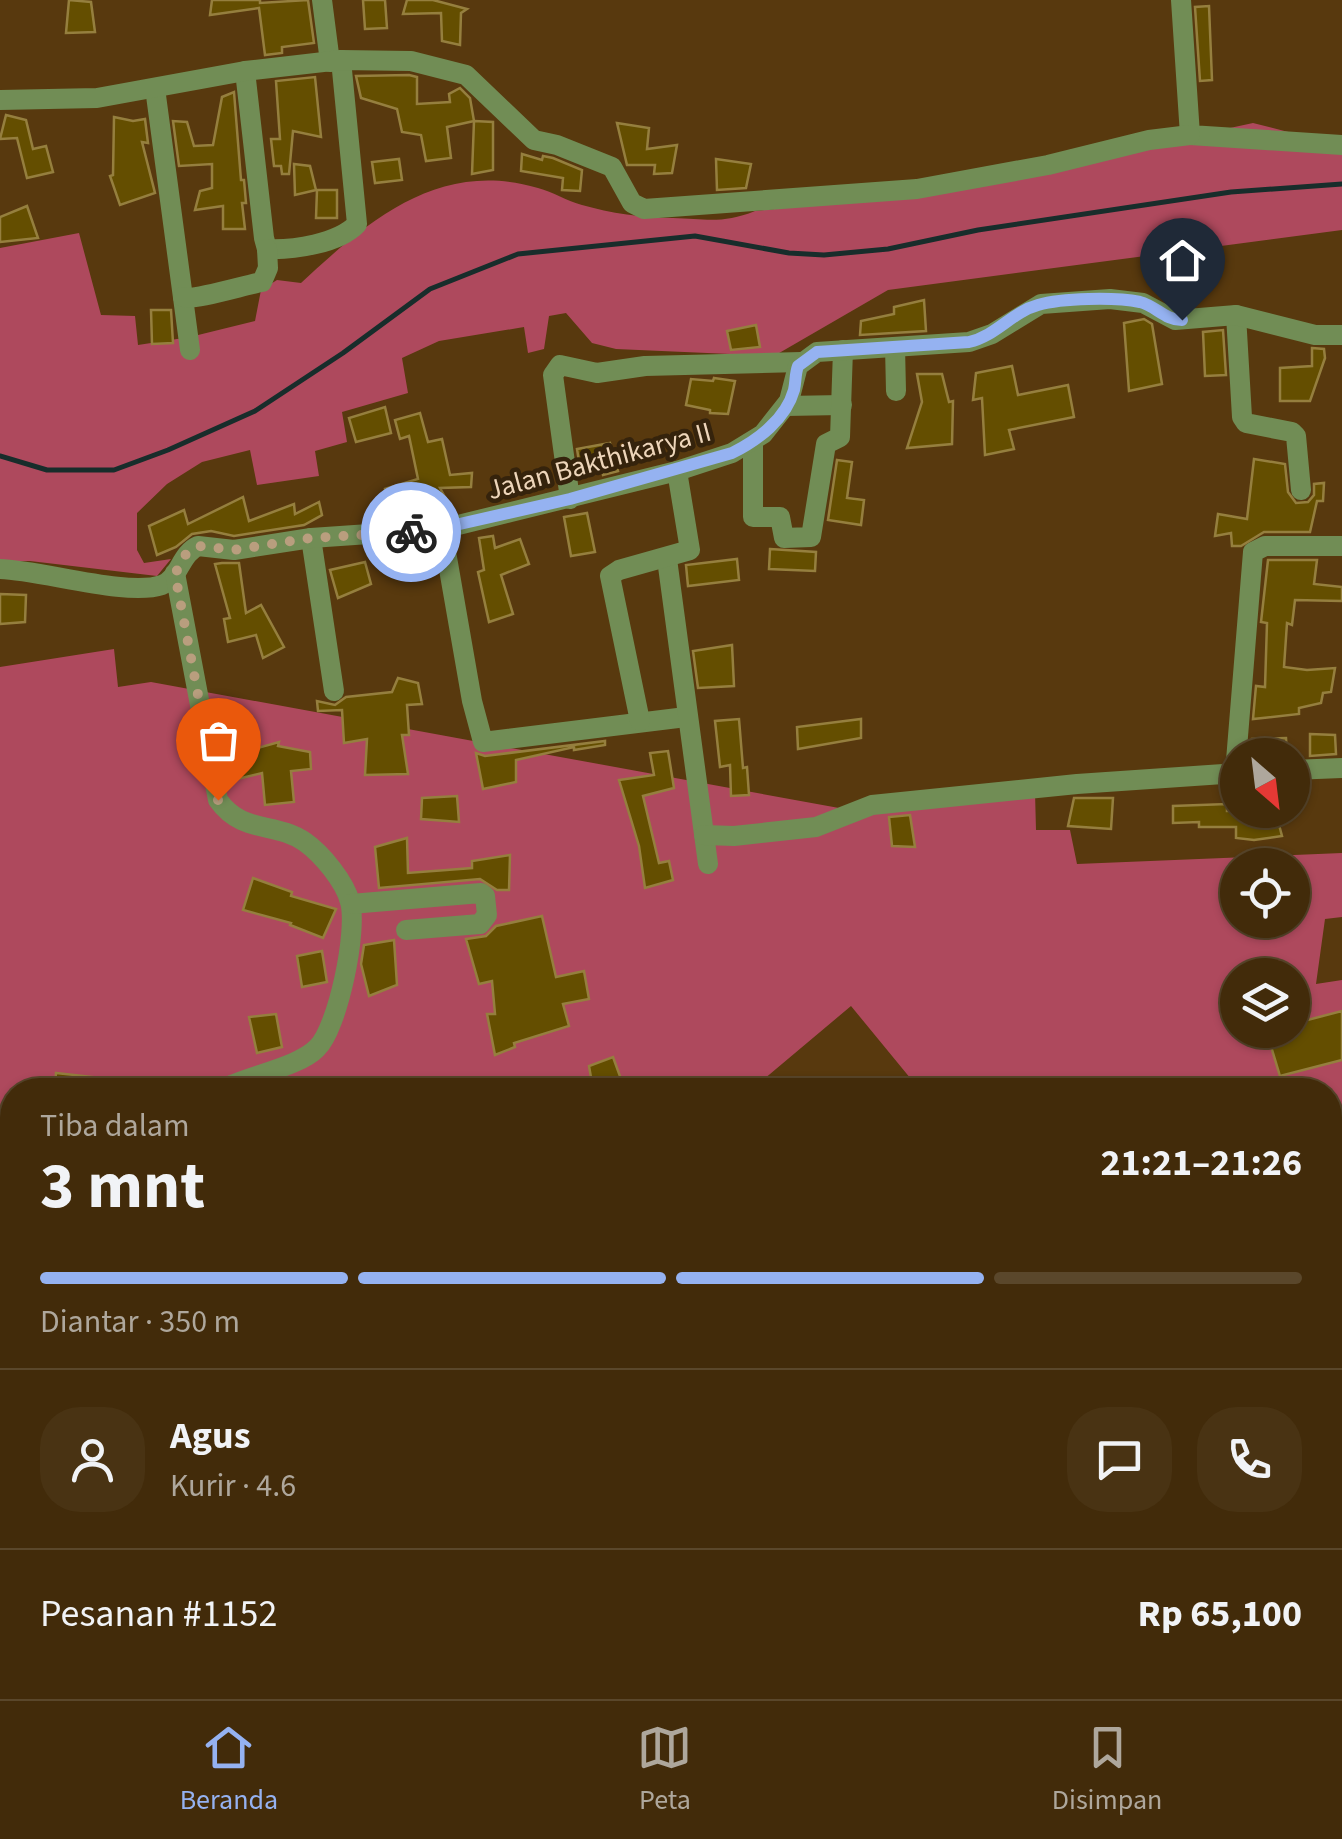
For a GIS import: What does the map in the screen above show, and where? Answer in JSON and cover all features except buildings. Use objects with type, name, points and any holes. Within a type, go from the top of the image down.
[{"type":"street","points":[[267,249],[285,250],[342,235],[357,224],[336,61],[322,0]]},
{"type":"street","points":[[1181,0],[1190,135]]},
{"type":"street","points":[[0,100],[97,98],[245,71],[336,61],[410,61],[466,75],[534,140],[612,167],[632,203],[640,209],[916,189],[1190,135],[1342,146]]},
{"type":"street","points":[[183,297],[198,298],[262,282],[268,268],[245,71]]},
{"type":"street","points":[[155,88],[190,350]]},
{"type":"street","points":[[570,499],[554,375],[560,365],[598,372],[645,366],[801,362],[817,352],[977,340],[1040,304],[1121,300],[1143,303],[1175,320],[1236,315],[1304,333],[1342,335]]},
{"type":"street","points":[[1236,315],[1242,417],[1249,424],[1296,436],[1301,490]]},
{"type":"street","points":[[895,347],[896,391]]},
{"type":"street","points":[[753,443],[753,516],[780,517],[784,538],[810,538],[826,444],[840,438],[843,350]]},
{"type":"street","name":"Jalan Bakthikarya II","points":[[0,569],[146,587],[165,584],[186,554],[198,546],[234,550],[311,538],[442,528],[570,499],[677,471],[753,443],[786,406],[801,362]]},
{"type":"street","points":[[786,406],[842,405]]},
{"type":"street","points":[[640,721],[610,576],[619,570],[689,551],[692,546],[677,471]]},
{"type":"street","points":[[442,528],[482,741],[686,717]]},
{"type":"street","points":[[311,538],[334,691]]},
{"type":"street","points":[[1239,738],[1253,552],[1265,546],[1342,546]]},
{"type":"street","points":[[667,559],[708,864]]},
{"type":"street","points":[[175,574],[218,800],[233,817],[248,825],[304,841],[338,880],[351,904],[352,926],[332,1026],[325,1040],[305,1058],[244,1078]]},
{"type":"street","points":[[1310,769],[1342,768]]},
{"type":"street","points":[[704,835],[734,836],[816,827],[872,804],[1220,774]]},
{"type":"street","points":[[351,904],[481,893],[484,896],[487,915],[480,924],[406,930]]},
{"type":"shaded area","points":[[1253,123],[1296,134],[1342,136],[1342,230],[888,290],[774,356],[616,349],[592,343],[566,313],[549,316],[544,349],[528,353],[524,327],[439,341],[402,358],[408,393],[342,412],[347,442],[315,451],[319,476],[257,485],[250,450],[202,462],[167,484],[137,513],[137,550],[144,563],[171,559],[157,576],[30,561],[0,562],[0,248],[79,233],[101,315],[135,316],[138,345],[255,321],[261,290],[277,280],[301,283],[353,237],[408,201],[469,182],[502,181],[538,188],[582,205],[627,215],[724,219],[755,211],[924,194]]},
{"type":"shaded area","points":[[114,649],[118,687],[151,682],[839,808],[1035,792],[1036,830],[1070,830],[1077,864],[1220,858],[1220,938],[1310,938],[1310,854],[1342,853],[1342,917],[1325,919],[1316,984],[1342,980],[1342,1011],[1310,1019],[1310,958],[1220,958],[1220,1048],[1273,1048],[1280,1076],[1342,1060],[1342,1078],[910,1078],[851,1006],[765,1078],[0,1078],[0,667]]},
{"type":"waterway","points":[[0,456],[47,470],[114,470],[168,450],[255,411],[430,289],[518,254],[695,236],[789,253],[824,255],[888,249],[978,230],[1231,192],[1342,184]]},
{"type":"way so far","points":[[218,800],[175,574],[186,554],[201,546],[234,550],[311,538],[411,532]]},
{"type":"route","points":[[411,532],[570,499],[732,453],[753,443],[782,414],[793,393],[798,366],[817,352],[969,342],[992,334],[1040,304],[1121,300],[1143,303],[1170,319],[1182,320]]}]
